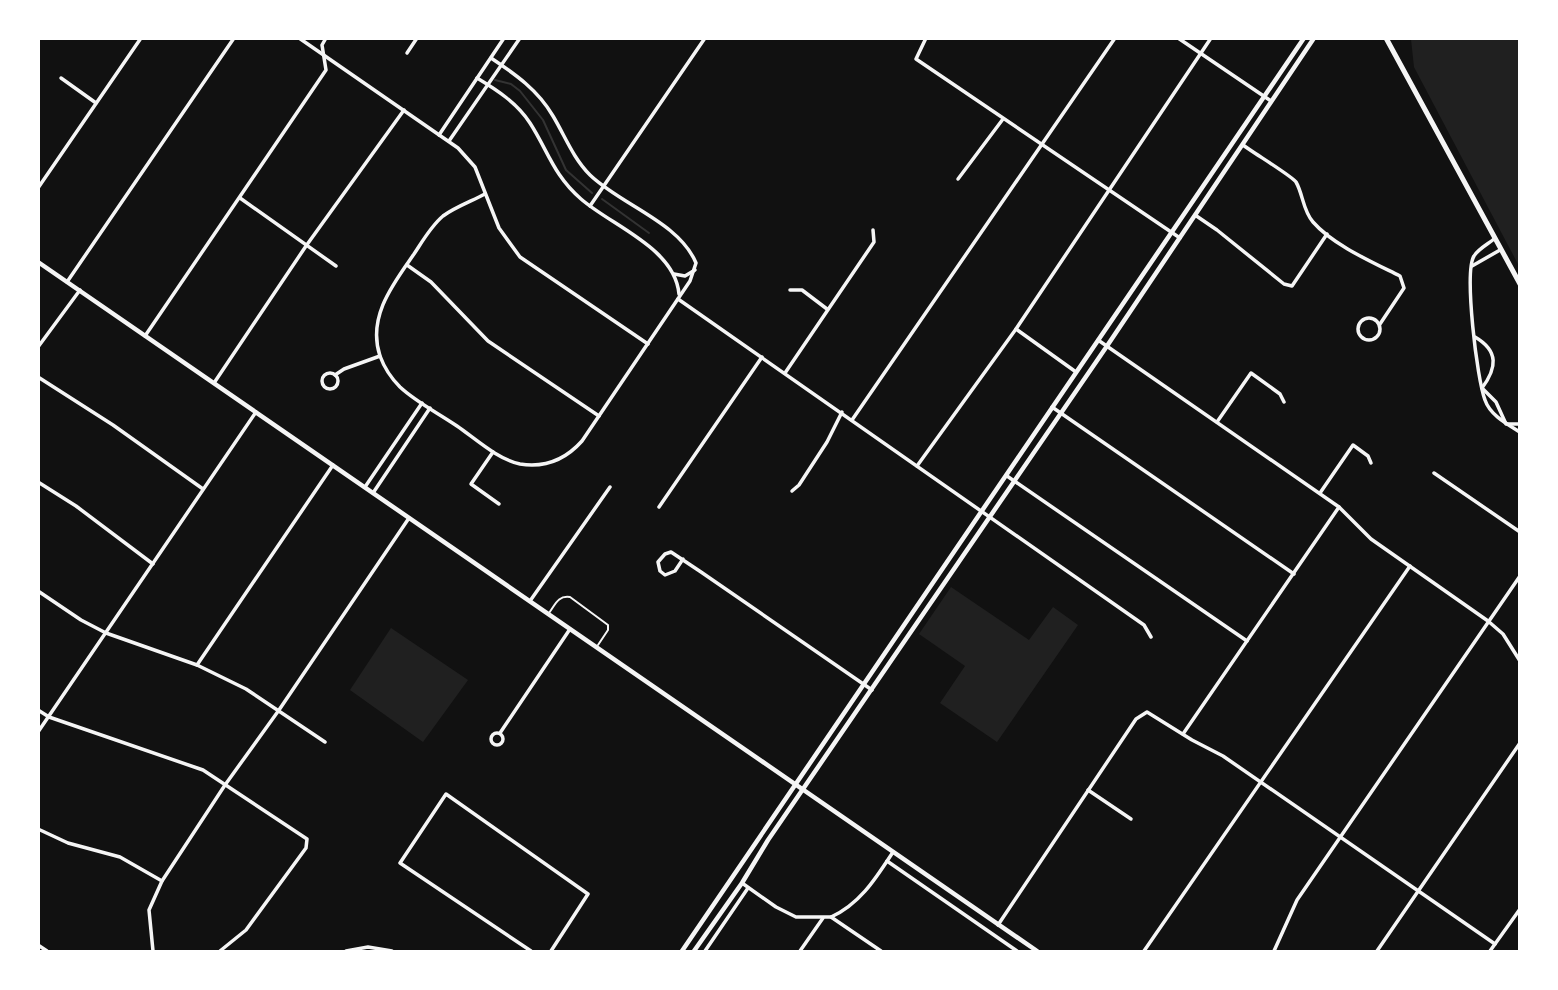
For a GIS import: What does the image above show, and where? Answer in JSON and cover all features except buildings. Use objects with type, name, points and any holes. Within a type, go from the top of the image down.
[{"type":"main road","points":[[682,951],[1304,38]]},
{"type":"main road","points":[[694,951],[1314,38]]},
{"type":"main road","points":[[1387,38],[1520,284]]},
{"type":"main road","points":[[38,262],[1037,951]]},
{"type":"street","points":[[38,188],[141,38]]},
{"type":"street","points":[[67,282],[234,38]]},
{"type":"street","points":[[299,38],[464,154],[475,167],[489,208],[505,238],[520,257],[648,344]]},
{"type":"street","points":[[145,336],[326,70],[321,45],[326,38]]},
{"type":"street","points":[[407,53],[417,38]]},
{"type":"street","points":[[439,135],[505,38]]},
{"type":"street","points":[[449,141],[520,38]]},
{"type":"street","points":[[590,206],[705,38]]},
{"type":"street","points":[[926,38],[916,59],[1180,238]]},
{"type":"street","points":[[852,421],[1115,38]]},
{"type":"street","points":[[1178,38],[1272,102]]},
{"type":"street","points":[[917,466],[1016,329],[1211,38]]},
{"type":"street","points":[[485,194],[443,216],[407,265],[381,308],[376,329],[380,356],[394,380],[422,403],[494,452],[520,464],[540,465],[554,462],[577,446],[648,344],[695,270],[693,256],[684,243],[604,187],[580,164],[539,96],[491,58]]},
{"type":"street","points":[[61,78],[96,103]]},
{"type":"street","points":[[477,78],[519,109],[558,174],[571,189],[590,206],[657,252],[674,274],[679,298],[1144,625],[1151,638]]},
{"type":"street","points":[[214,383],[306,246],[404,110]]},
{"type":"street","points":[[958,179],[1003,119]]},
{"type":"street","points":[[1243,145],[1278,170],[1291,175],[1311,221],[1365,259],[1400,276],[1404,288],[1380,324],[1380,331],[1374,339],[1364,339],[1359,333],[1358,326],[1363,319],[1370,317],[1380,324]]},
{"type":"street","points":[[239,198],[335,265]]},
{"type":"street","points":[[1195,215],[1284,284],[1292,286],[1327,234]]},
{"type":"street","points":[[785,373],[874,242],[873,230]]},
{"type":"street","points":[[1494,239],[1475,254],[1472,266],[1471,308],[1482,388],[1489,408],[1506,424],[1520,432]]},
{"type":"street","points":[[1472,266],[1500,250]]},
{"type":"street","points":[[407,265],[431,282],[488,341],[599,416]]},
{"type":"street","points":[[674,274],[685,276],[695,270]]},
{"type":"street","points":[[38,346],[80,290]]},
{"type":"street","points":[[790,290],[802,290],[828,309]]},
{"type":"street","points":[[1016,329],[1076,372]]},
{"type":"street","points":[[1475,337],[1490,349],[1493,362],[1493,374],[1482,388]]},
{"type":"street","points":[[1098,340],[1339,507],[1371,539],[1488,621],[1503,634],[1520,661]]},
{"type":"street","points":[[335,375],[338,380],[336,387],[324,387],[321,382],[325,374],[335,375],[350,366],[380,356]]},
{"type":"street","points":[[659,507],[762,357]]},
{"type":"street","points":[[1217,422],[1251,373],[1280,394],[1284,402]]},
{"type":"street","points":[[38,377],[113,425],[203,489]]},
{"type":"street","points":[[1482,388],[1496,402],[1506,424]]},
{"type":"street","points":[[365,487],[422,403]]},
{"type":"street","points":[[1052,407],[1294,574]]},
{"type":"street","points":[[373,493],[430,408]]},
{"type":"street","points":[[38,732],[256,412]]},
{"type":"street","points":[[792,491],[799,485],[827,442],[842,412]]},
{"type":"street","points":[[1506,424],[1520,424]]},
{"type":"street","points":[[1320,493],[1353,446],[1368,456],[1371,463]]},
{"type":"street","points":[[494,452],[471,484],[499,504]]},
{"type":"street","points":[[197,666],[333,465]]},
{"type":"street","points":[[1434,473],[1520,532]]},
{"type":"street","points":[[1006,475],[1247,641]]},
{"type":"street","points":[[38,482],[76,506],[153,564]]},
{"type":"street","points":[[530,601],[610,488]]},
{"type":"street","points":[[1183,734],[1339,507]]},
{"type":"street","points":[[153,951],[149,910],[162,881],[409,518]]},
{"type":"street","points":[[683,559],[675,571],[666,575],[660,570],[658,562],[664,554],[671,552],[683,559],[872,690]]},
{"type":"street","points":[[1144,951],[1410,566]]},
{"type":"street","points":[[1274,951],[1297,900],[1520,576]]},
{"type":"street","points":[[38,591],[81,620],[106,632],[197,666],[246,689],[325,742]]},
{"type":"street","points":[[500,733],[570,629]]},
{"type":"street","points":[[38,710],[49,717],[203,770],[307,839],[306,848],[246,930],[220,951]]},
{"type":"street","points":[[998,925],[1136,719],[1144,713],[1153,714],[1223,756],[1495,944]]},
{"type":"street","points":[[1377,951],[1520,743]]},
{"type":"street","points":[[1088,790],[1131,819]]},
{"type":"street","points":[[531,951],[400,863],[446,794],[588,894],[551,951]]},
{"type":"street","points":[[38,829],[68,843],[120,857],[162,881]]},
{"type":"street","points":[[742,883],[796,917],[831,917],[855,903],[893,852]]},
{"type":"street","points":[[887,861],[1017,951]]},
{"type":"street","points":[[705,951],[748,888]]},
{"type":"street","points":[[1490,951],[1520,909]]},
{"type":"street","points":[[831,917],[881,951]]},
{"type":"street","points":[[800,951],[823,918]]},
{"type":"street","points":[[38,945],[47,951]]},
{"type":"street","points":[[346,951],[368,947],[392,951]]},
{"type":"lane","points":[[549,614],[558,600],[566,596],[605,622],[608,630],[597,648]]},
{"type":"shaded area","points":[[1411,39],[1519,39],[1519,266],[1414,67]]},
{"type":"shaded area","points":[[951,587],[1029,640],[1053,607],[1078,625],[997,742],[940,703],[965,666],[919,634]]},
{"type":"shaded area","points":[[391,628],[468,680],[423,742],[350,690]]},
{"type":"waterway","points":[[495,80],[511,84],[520,91],[543,120],[566,170],[592,193]]},
{"type":"waterway","points":[[602,199],[649,233]]}]
